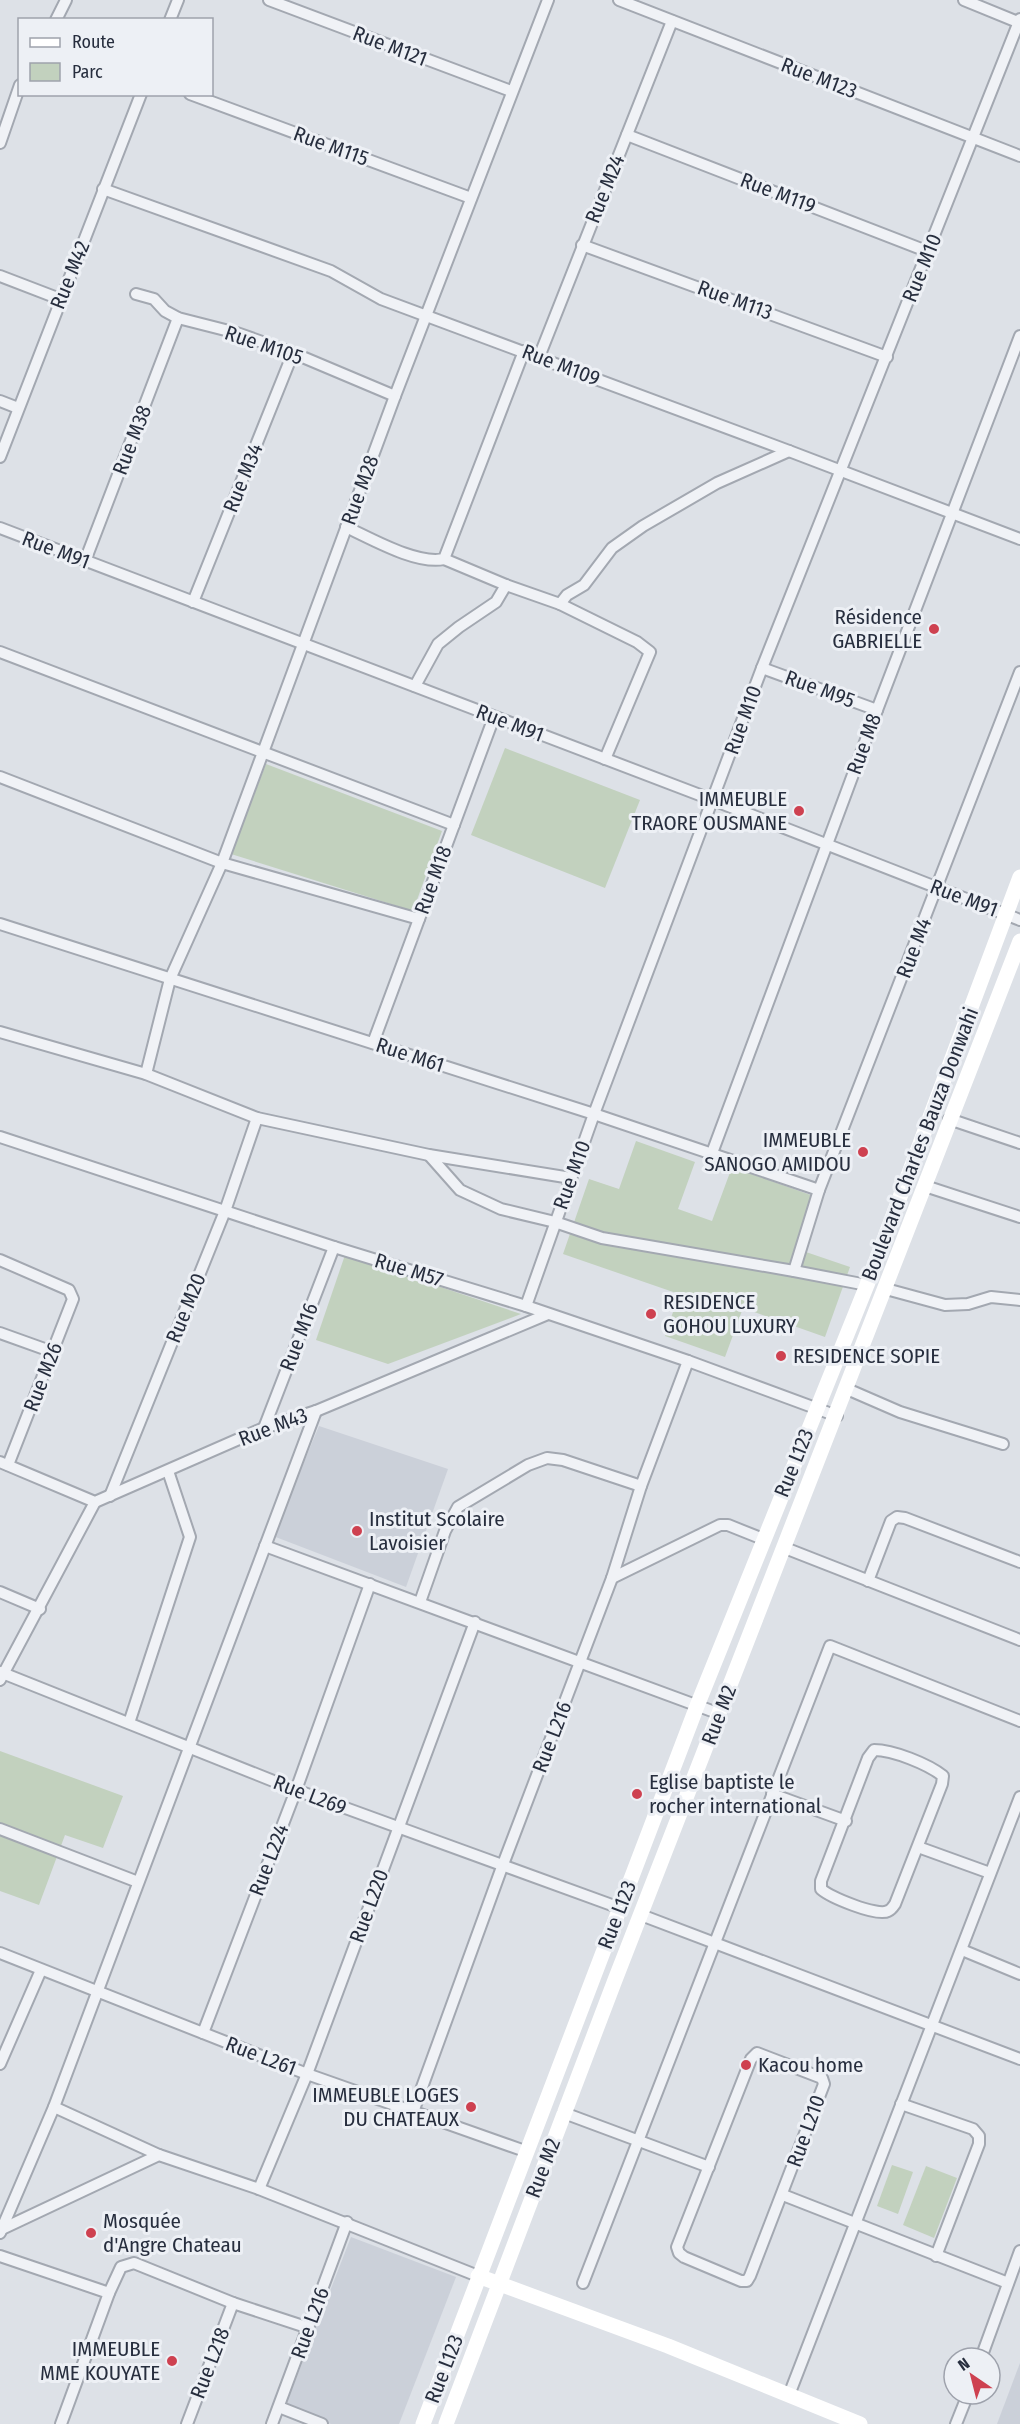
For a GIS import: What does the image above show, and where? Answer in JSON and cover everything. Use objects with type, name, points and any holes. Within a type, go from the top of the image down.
[{"type":"main road","name":"Boulevard Charles Bauza Donwahi","points":[[816,1409],[1013,917],[1020,877]]},
{"type":"main road","name":"Boulevard Charles Bauza Donwahi","points":[[837,1416],[949,1119],[1020,941]]},
{"type":"main road","name":"Rue L123","points":[[423,2424],[525,2151],[697,1706],[816,1409]]},
{"type":"main road","name":"Rue M2","points":[[499,2284],[837,1416]]},
{"type":"main road","points":[[478,2276],[668,2346],[861,2424]]},
{"type":"main road","name":"Rue L123","points":[[446,2424],[499,2284]]},
{"type":"street","points":[[57,18],[66,0]]},
{"type":"street","points":[[171,18],[178,0]]},
{"type":"street","name":"Rue M121","points":[[269,0],[511,91]]},
{"type":"street","name":"Rue M28","points":[[146,1074],[170,979],[222,863],[395,396],[548,0]]},
{"type":"street","name":"Rue M123","points":[[619,0],[1020,156]]},
{"type":"street","points":[[964,0],[1020,22]]},
{"type":"street","name":"Rue M24","points":[[539,357],[672,21]]},
{"type":"street","name":"Rue M10","points":[[525,1306],[594,1114],[762,668],[1020,22]]},
{"type":"street","points":[[0,143],[18,92]]},
{"type":"street","name":"Rue M42","points":[[0,457],[140,96]]},
{"type":"street","name":"Rue M115","points":[[195,96],[471,198]]},
{"type":"street","name":"Rue M119","points":[[627,135],[929,252]]},
{"type":"street","name":"Rue M109","points":[[104,189],[331,271],[381,299],[789,450],[840,472],[1020,539]]},
{"type":"street","name":"Rue M113","points":[[582,245],[887,357]]},
{"type":"street","points":[[0,276],[60,299]]},
{"type":"street","name":"Rue M105","points":[[136,294],[154,299],[165,311],[178,318],[237,333],[293,353],[395,396]]},
{"type":"street","name":"Rue M38","points":[[85,561],[178,318]]},
{"type":"street","name":"Rue M8","points":[[712,1153],[877,710],[1020,336]]},
{"type":"street","points":[[444,559],[524,351]]},
{"type":"street","name":"Rue M34","points":[[193,602],[293,353]]},
{"type":"street","points":[[0,401],[18,408]]},
{"type":"street","points":[[560,604],[567,595],[584,585],[612,548],[643,526],[717,483],[789,450]]},
{"type":"street","points":[[346,527],[422,559],[436,561],[444,559],[506,585],[560,604],[637,642],[650,652],[605,759]]},
{"type":"street","name":"Rue M91","points":[[0,528],[1013,917]]},
{"type":"street","points":[[415,686],[438,644],[496,602],[506,585]]},
{"type":"street","points":[[0,652],[454,825]]},
{"type":"street","name":"Rue M95","points":[[762,668],[877,710]]},
{"type":"street","name":"Rue M4","points":[[794,1271],[819,1190],[1020,672]]},
{"type":"street","name":"Rue M18","points":[[373,1043],[494,717]]},
{"type":"street","points":[[0,777],[222,863],[419,919]]},
{"type":"street","name":"Rue M61","points":[[0,924],[594,1114],[819,1190]]},
{"type":"street","points":[[0,1032],[146,1074],[257,1118],[429,1155],[571,1178]]},
{"type":"street","name":"Rue M20","points":[[110,1496],[225,1211],[257,1118]]},
{"type":"street","points":[[949,1119],[1020,1143]]},
{"type":"street","name":"Rue M57","points":[[0,1137],[334,1247],[525,1306],[688,1361],[837,1416]]},
{"type":"street","points":[[429,1155],[460,1190],[501,1209],[555,1222],[602,1238],[867,1285]]},
{"type":"street","points":[[925,1186],[1020,1217]]},
{"type":"street","name":"Rue M16","points":[[264,1428],[334,1247]]},
{"type":"street","name":"Rue M26","points":[[0,1260],[69,1290],[73,1299],[53,1352],[4,1464]]},
{"type":"street","points":[[886,1289],[945,1305],[968,1304],[991,1297],[1020,1300]]},
{"type":"street","name":"Rue M43","points":[[95,1502],[264,1428],[316,1411],[548,1314]]},
{"type":"street","points":[[0,1333],[53,1352]]},
{"type":"street","name":"Rue L216","points":[[413,2112],[502,1867],[581,1663],[612,1578],[641,1486],[688,1361]]},
{"type":"street","points":[[847,1389],[900,1412],[1003,1444]]},
{"type":"street","points":[[1,2231],[54,2107],[316,1411]]},
{"type":"street","points":[[420,1602],[445,1531],[458,1507],[528,1465],[547,1458],[563,1460],[641,1486]]},
{"type":"street","points":[[1,1675],[40,1609],[95,1502],[4,1464]]},
{"type":"street","points":[[129,1723],[190,1537],[168,1471]]},
{"type":"street","points":[[868,1581],[891,1521],[897,1517],[1020,1562]]},
{"type":"street","points":[[612,1578],[720,1525],[728,1525],[763,1539]]},
{"type":"street","points":[[265,1546],[720,1714]]},
{"type":"street","points":[[785,1548],[1020,1640]]},
{"type":"street","name":"Rue L224","points":[[203,2033],[296,1790],[370,1584]]},
{"type":"street","points":[[0,1592],[40,1609]]},
{"type":"street","name":"Rue L220","points":[[259,2188],[307,2074],[475,1623]]},
{"type":"street","points":[[583,2283],[830,1646],[1020,1721]]},
{"type":"street","name":"Rue L269","points":[[1,1675],[296,1790],[502,1867],[620,1908]]},
{"type":"street","points":[[874,1750],[885,1750],[935,1770],[943,1776],[918,1847],[895,1904],[888,1912],[878,1913],[828,1896],[821,1889],[821,1881],[846,1821],[868,1758],[874,1750]]},
{"type":"street","points":[[772,1794],[846,1821]]},
{"type":"street","points":[[789,2395],[1020,1797]]},
{"type":"street","points":[[0,1829],[138,1882]]},
{"type":"street","points":[[918,1847],[990,1873]]},
{"type":"street","points":[[641,1915],[1020,2059]]},
{"type":"street","points":[[962,1950],[1020,1974]]},
{"type":"street","name":"Rue L261","points":[[0,1953],[307,2074],[525,2151]]},
{"type":"street","points":[[0,2064],[41,1970]]},
{"type":"street","name":"Rue L210","points":[[757,2053],[822,2078],[824,2084],[783,2195],[747,2281],[741,2281],[679,2253],[677,2247],[751,2060],[757,2053]]},
{"type":"street","points":[[901,2104],[973,2129],[979,2136],[979,2144],[936,2256]]},
{"type":"street","points":[[54,2107],[159,2155],[259,2188],[478,2276]]},
{"type":"street","points":[[564,2113],[709,2167]]},
{"type":"street","points":[[1,2231],[159,2155]]},
{"type":"street","points":[[783,2195],[1008,2283]]},
{"type":"street","name":"Rue L216","points":[[272,2424],[347,2222]]},
{"type":"street","points":[[985,2346],[1020,2252]]},
{"type":"street","points":[[0,2256],[109,2293]]},
{"type":"street","points":[[61,2424],[109,2293],[121,2267],[135,2263],[233,2303],[309,2328]]},
{"type":"street","name":"Rue L218","points":[[187,2424],[233,2303]]},
{"type":"street","points":[[956,2424],[963,2406]]},
{"type":"street","points":[[279,2407],[322,2424]]},
{"type":"shaded area","points":[[319,1426],[448,1469],[406,1587],[273,1536]]},
{"type":"shaded area","points":[[351,2237],[456,2277],[399,2424],[331,2424],[285,2407]]},
{"type":"shaded area","points":[[1020,2363],[1020,2424],[997,2424]]},
{"type":"green space","points":[[505,748],[640,800],[605,888],[471,835]]},
{"type":"green space","points":[[266,764],[442,831],[413,911],[231,854]]},
{"type":"green space","points":[[636,1141],[695,1162],[678,1209],[712,1221],[732,1167],[822,1199],[803,1251],[850,1267],[825,1337],[743,1308],[725,1357],[665,1336],[679,1294],[563,1254],[589,1179],[619,1189]]},
{"type":"green space","points":[[345,1255],[521,1314],[388,1364],[316,1340]]},
{"type":"green space","points":[[0,1751],[123,1796],[103,1848],[65,1835],[39,1905],[0,1891]]},
{"type":"green space","points":[[892,2165],[913,2172],[898,2214],[877,2206]]},
{"type":"green space","points":[[926,2166],[957,2178],[934,2238],[903,2225]]},
{"type":"place","name":"Résidence GABRIELLE","points":[[934,629]]},
{"type":"place","name":"IMMEUBLE TRAORE OUSMANE","points":[[799,811]]},
{"type":"place","name":"IMMEUBLE SANOGO AMIDOU","points":[[863,1152]]},
{"type":"place","name":"RESIDENCE GOHOU LUXURY","points":[[651,1314]]},
{"type":"place","name":"RESIDENCE SOPIE","points":[[781,1356]]},
{"type":"place","name":"Institut Scolaire Lavoisier","points":[[357,1531]]},
{"type":"place","name":"Eglise baptiste le rocher international","points":[[637,1794]]},
{"type":"place","name":"Kacou home","points":[[746,2065]]},
{"type":"place","name":"IMMEUBLE LOGES DU CHATEAUX","points":[[471,2107]]},
{"type":"place","name":"Mosquée d'Angre Chateau","points":[[91,2233]]},
{"type":"place","name":"IMMEUBLE MME KOUYATE","points":[[172,2361]]}]
